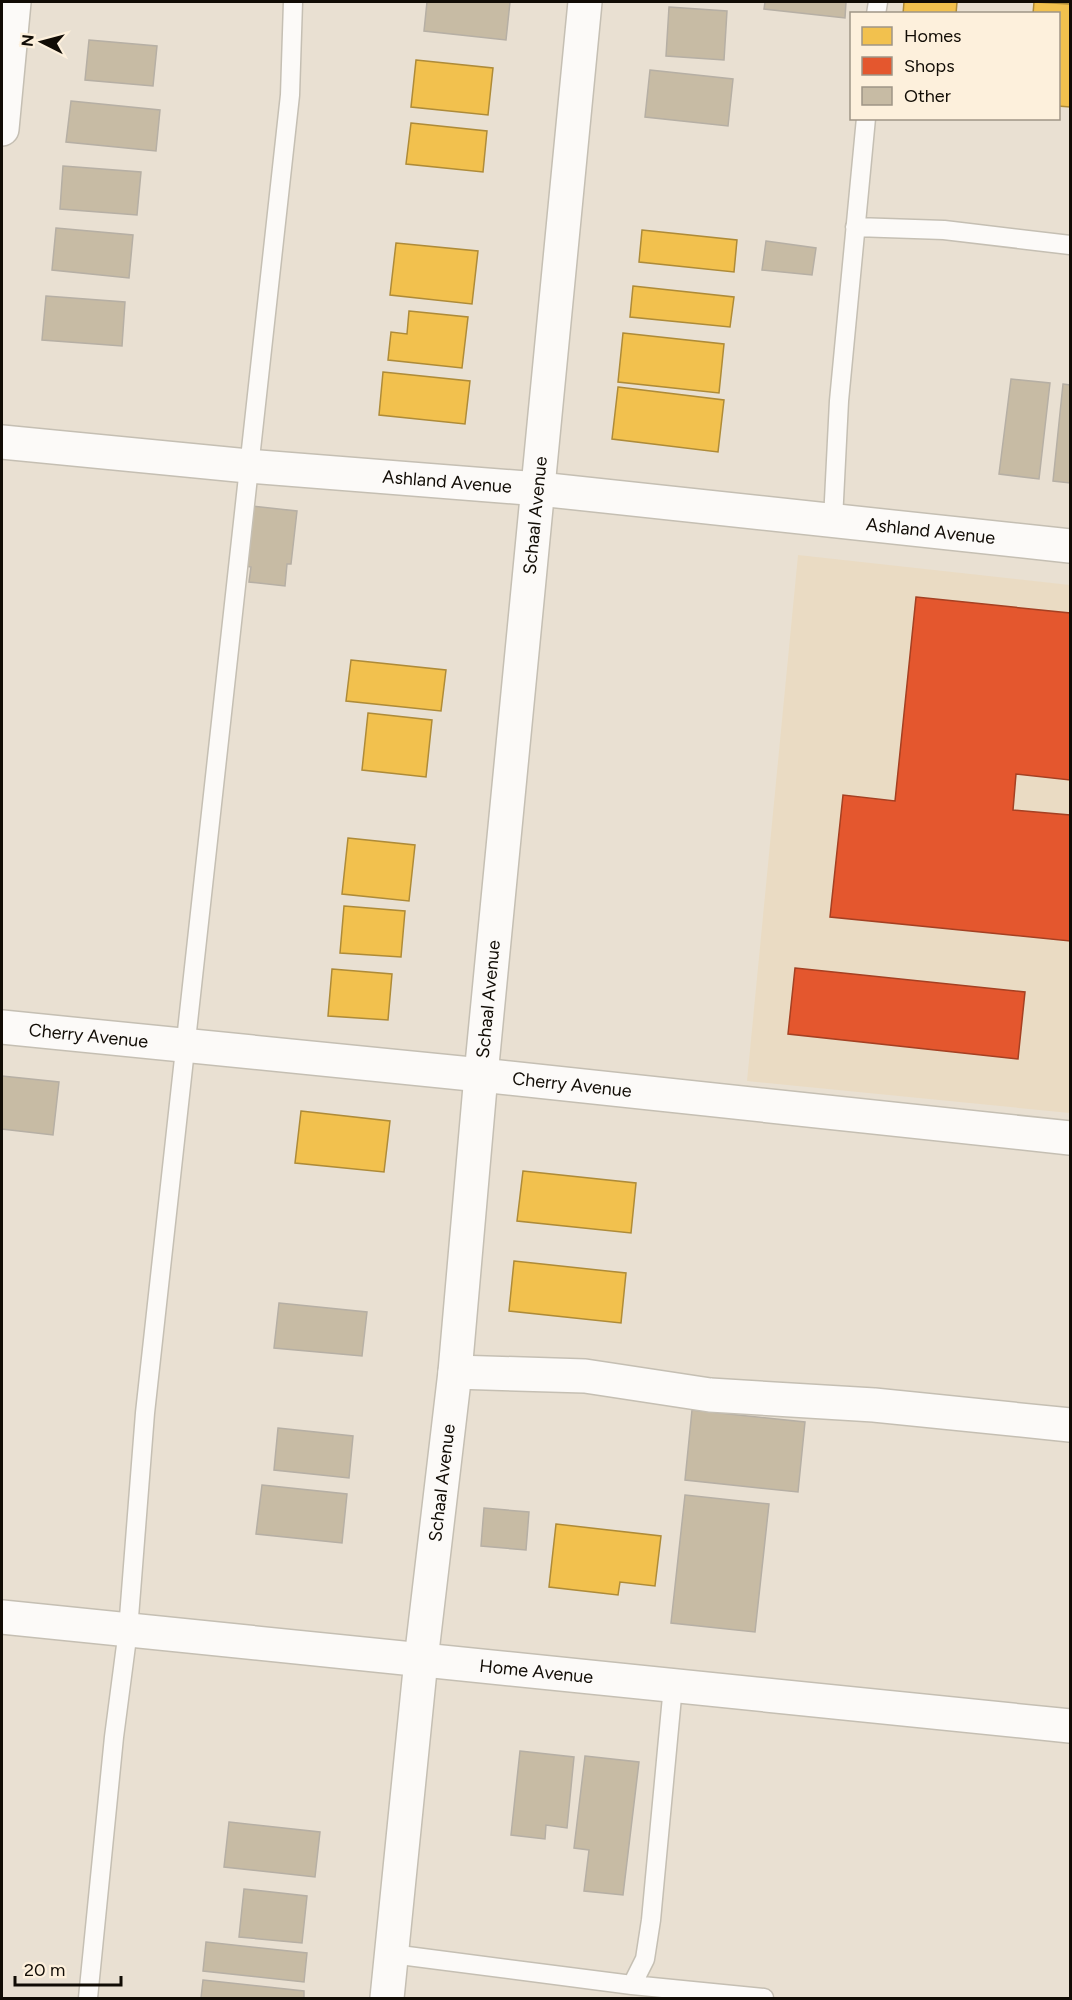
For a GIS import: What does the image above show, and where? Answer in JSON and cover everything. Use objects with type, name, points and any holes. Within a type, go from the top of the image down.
[{"type":"street","points":[[2,129],[14,2]]},
{"type":"street","name":"Schaal Avenue","points":[[387,1998],[421,1660],[455,1372],[481,1074],[585,2]]},
{"type":"street","name":"Ashland Avenue","points":[[2,442],[248,466],[539,489],[1071,546]]},
{"type":"street","name":"Cherry Avenue","points":[[2,1027],[481,1074],[1071,1138]]},
{"type":"street","points":[[455,1372],[585,1376],[710,1395],[874,1405],[1071,1425]]},
{"type":"street","name":"Home Avenue","points":[[2,1617],[1071,1726]]},
{"type":"lane","points":[[88,1998],[114,1737],[128,1630],[145,1413],[290,95],[293,2]]},
{"type":"lane","points":[[833,520],[839,401],[866,120]]},
{"type":"lane","points":[[855,227],[944,230],[1071,245]]},
{"type":"lane","points":[[632,1985],[645,1959],[651,1920],[674,1686]]},
{"type":"lane","points":[[392,1954],[632,1985],[764,1998]]},
{"type":"shaded area","points":[[798,555],[1070,585],[1070,1113],[747,1081]]},
{"type":"building: Homes","points":[[904,2],[957,2],[956,12],[903,12]]},
{"type":"building: Homes","points":[[1034,2],[1070,4],[1070,107],[1060,106],[1060,12],[1033,12]]},
{"type":"building: Homes","points":[[416,60],[493,68],[488,115],[411,107]]},
{"type":"building: Homes","points":[[411,123],[487,131],[483,172],[406,164]]},
{"type":"building: Homes","points":[[642,230],[737,240],[734,272],[639,262]]},
{"type":"building: Homes","points":[[396,243],[478,251],[472,304],[390,295]]},
{"type":"building: Homes","points":[[633,286],[734,297],[730,327],[630,317]]},
{"type":"building: Homes","points":[[409,311],[468,317],[462,368],[388,360],[391,332],[407,334]]},
{"type":"building: Homes","points":[[623,333],[724,344],[719,393],[618,382]]},
{"type":"building: Homes","points":[[383,372],[470,381],[465,424],[379,415]]},
{"type":"building: Homes","points":[[618,387],[724,400],[718,452],[612,439]]},
{"type":"building: Homes","points":[[351,660],[446,670],[441,711],[346,701]]},
{"type":"building: Homes","points":[[368,713],[432,720],[426,777],[362,770]]},
{"type":"building: Homes","points":[[348,838],[415,845],[409,901],[342,894]]},
{"type":"building: Homes","points":[[344,906],[405,911],[401,957],[340,953]]},
{"type":"building: Homes","points":[[332,969],[392,974],[388,1020],[328,1016]]},
{"type":"building: Homes","points":[[301,1111],[390,1121],[384,1172],[295,1163]]},
{"type":"building: Homes","points":[[523,1171],[636,1183],[631,1233],[517,1221]]},
{"type":"building: Homes","points":[[514,1261],[626,1273],[621,1323],[509,1311]]},
{"type":"building: Homes","points":[[556,1524],[661,1536],[655,1586],[620,1582],[618,1595],[549,1587]]},
{"type":"building: Shops","points":[[916,597],[1070,613],[1070,780],[1016,774],[1013,810],[1070,815],[1070,941],[830,917],[843,795],[895,801]]},
{"type":"building: Shops","points":[[795,968],[1025,992],[1018,1059],[788,1034]]},
{"type":"building: Other","points":[[427,2],[510,2],[506,40],[424,31]]},
{"type":"building: Other","points":[[765,2],[846,2],[845,18],[764,9]]},
{"type":"building: Other","points":[[669,7],[727,11],[724,60],[666,56]]},
{"type":"building: Other","points":[[89,40],[157,46],[153,86],[85,80]]},
{"type":"building: Other","points":[[650,70],[733,79],[728,126],[645,117]]},
{"type":"building: Other","points":[[71,101],[160,110],[156,151],[66,142]]},
{"type":"building: Other","points":[[63,166],[141,172],[137,215],[60,209]]},
{"type":"building: Other","points":[[56,228],[133,235],[129,278],[52,270]]},
{"type":"building: Other","points":[[766,241],[816,248],[812,275],[762,270]]},
{"type":"building: Other","points":[[46,296],[125,302],[122,346],[42,340]]},
{"type":"building: Other","points":[[1011,379],[1050,383],[1039,479],[999,474]]},
{"type":"building: Other","points":[[1063,384],[1070,385],[1070,483],[1053,481]]},
{"type":"building: Other","points":[[252,506],[297,511],[291,564],[287,564],[285,586],[249,582],[251,567],[245,566]]},
{"type":"building: Other","points":[[2,1076],[59,1082],[53,1135],[2,1129]]},
{"type":"building: Other","points":[[279,1303],[367,1312],[362,1356],[274,1348]]},
{"type":"building: Other","points":[[692,1410],[805,1422],[798,1492],[685,1480]]},
{"type":"building: Other","points":[[278,1428],[353,1436],[349,1478],[274,1470]]},
{"type":"building: Other","points":[[262,1485],[347,1494],[342,1543],[256,1534]]},
{"type":"building: Other","points":[[685,1495],[769,1504],[755,1632],[671,1623]]},
{"type":"building: Other","points":[[484,1508],[529,1512],[526,1550],[481,1546]]},
{"type":"building: Other","points":[[520,1751],[574,1757],[567,1828],[546,1825],[545,1839],[511,1835]]},
{"type":"building: Other","points":[[585,1756],[639,1762],[623,1895],[584,1891],[589,1850],[574,1848]]},
{"type":"building: Other","points":[[229,1822],[320,1832],[315,1877],[224,1867]]},
{"type":"building: Other","points":[[244,1889],[307,1896],[302,1943],[239,1937]]},
{"type":"building: Other","points":[[206,1942],[307,1953],[304,1982],[203,1971]]},
{"type":"building: Other","points":[[203,1980],[304,1991],[304,1998],[201,1998]]}]
